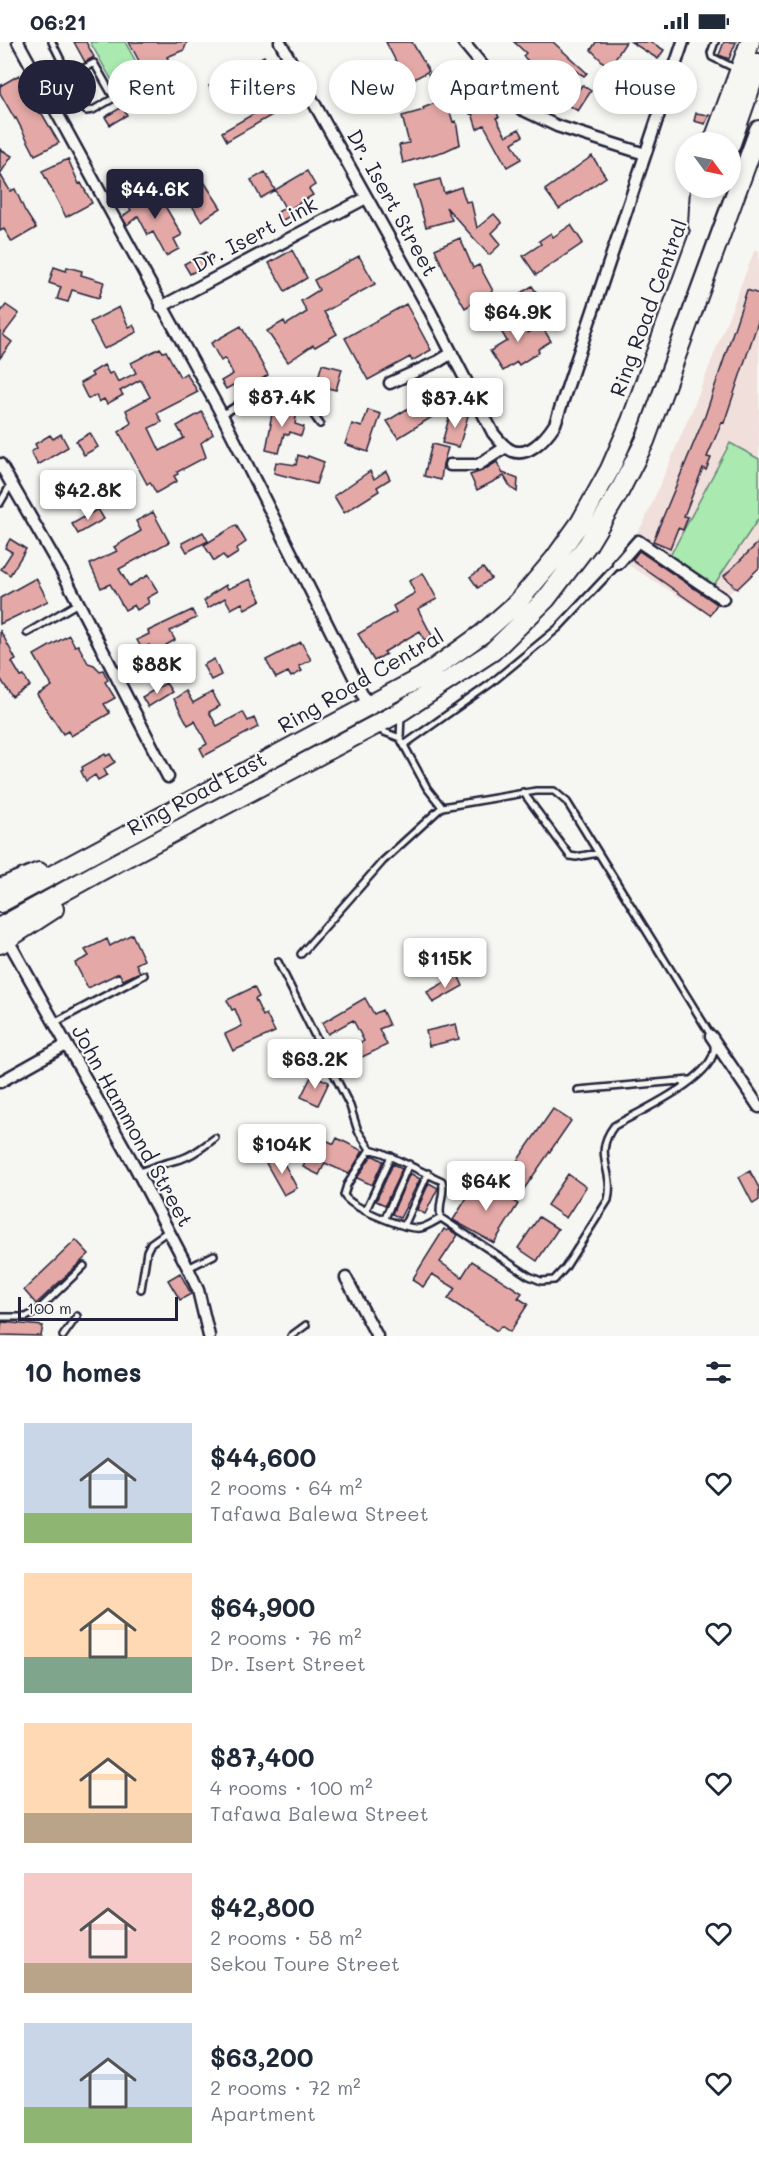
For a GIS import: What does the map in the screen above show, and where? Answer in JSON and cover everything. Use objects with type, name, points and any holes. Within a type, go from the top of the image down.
[{"type":"main road","points":[[717,132],[750,42]]},
{"type":"main road","points":[[735,132],[759,63]]},
{"type":"main road","name":"Ring Road Central","points":[[720,239],[759,130]]},
{"type":"main road","points":[[720,239],[738,218],[759,166]]},
{"type":"main road","points":[[698,240],[700,198]]},
{"type":"main road","name":"Ring Road Central","points":[[0,903],[422,677],[482,634],[517,603],[555,558],[580,523],[610,469],[631,421],[713,198]]},
{"type":"main road","name":"Ring Road East","points":[[3,937],[45,916],[101,871],[402,711],[493,651],[546,599],[588,544],[618,494],[645,441],[720,239]]},
{"type":"main road","points":[[285,750],[295,767]]},
{"type":"main road","name":"Ring Road Central","points":[[0,888],[95,852]]},
{"type":"street","points":[[18,42],[222,415],[368,705]]},
{"type":"street","name":"Dr. Isert Street","points":[[280,42],[452,353],[492,433],[506,447]]},
{"type":"street","points":[[463,42],[478,60]]},
{"type":"street","points":[[450,465],[478,465],[506,447],[510,450],[521,451],[533,448],[545,439],[555,424],[683,42]]},
{"type":"street","points":[[532,114],[557,126],[645,154]]},
{"type":"street","name":"Dr. Isert Link","points":[[161,306],[366,198]]},
{"type":"street","points":[[390,383],[452,353]]},
{"type":"street","points":[[0,464],[78,603],[168,777]]},
{"type":"street","points":[[618,564],[638,541],[723,599]]},
{"type":"street","name":"John Hammond Street","points":[[3,937],[138,1173],[188,1268],[198,1290],[209,1336]]},
{"type":"street","points":[[711,1035],[759,1107]]},
{"type":"street","points":[[0,1082],[66,1045]]},
{"type":"street","points":[[346,1278],[377,1336]]},
{"type":"lane","points":[[52,42],[61,60]]},
{"type":"lane","points":[[715,42],[712,57],[739,70]]},
{"type":"lane","points":[[94,63],[114,98],[93,110],[86,111],[69,76],[94,63]]},
{"type":"lane","points":[[222,415],[270,384],[282,384],[295,389],[320,424]]},
{"type":"lane","points":[[0,503],[11,484]]},
{"type":"lane","points":[[404,746],[490,684],[558,628],[618,564]]},
{"type":"lane","points":[[27,633],[78,603]]},
{"type":"lane","points":[[402,711],[400,738],[427,788],[442,807]]},
{"type":"lane","points":[[369,728],[400,738]]},
{"type":"lane","points":[[278,962],[350,1106],[358,1131],[370,1149],[409,1164],[442,1181],[444,1187],[439,1210],[441,1218],[529,1276],[541,1281],[554,1280],[565,1268],[608,1200],[610,1191],[603,1145],[606,1136],[614,1126],[694,1080],[709,1065],[715,1050],[711,1035],[567,802],[554,791],[524,792],[442,807],[383,861],[301,954]]},
{"type":"lane","points":[[524,792],[567,855],[576,857],[598,853]]},
{"type":"lane","points":[[54,1023],[144,975]]},
{"type":"lane","points":[[578,1090],[694,1080]]},
{"type":"lane","points":[[138,1173],[189,1155],[215,1138]]},
{"type":"lane","points":[[370,1149],[347,1185],[344,1195],[353,1205],[404,1226],[420,1228],[441,1218]]},
{"type":"lane","points":[[366,1210],[391,1156]]},
{"type":"lane","points":[[385,1218],[409,1164]]},
{"type":"lane","points":[[404,1226],[428,1173]]},
{"type":"lane","points":[[141,1289],[150,1244],[168,1231]]},
{"type":"lane","points":[[188,1268],[214,1254]]},
{"type":"lane","points":[[0,1317],[27,1317],[36,1312],[84,1266]]},
{"type":"lane","points":[[63,1336],[77,1316]]},
{"type":"lane","points":[[291,1336],[306,1325]]},
{"type":"shaded area","points":[[755,249],[759,251],[759,566],[707,614],[619,559],[644,522],[695,403]]},
{"type":"green space","points":[[90,42],[125,42],[135,60],[108,60],[108,74]]},
{"type":"green space","points":[[730,443],[759,459],[759,518],[714,585],[670,556]]},
{"type":"building","points":[[74,42],[86,42],[94,57],[84,60]]},
{"type":"building","points":[[129,42],[187,42],[184,50],[167,57],[168,60],[138,60]]},
{"type":"building","points":[[386,42],[412,42],[428,72],[416,78],[416,60],[395,60]]},
{"type":"building","points":[[514,42],[553,42],[573,60],[527,60],[523,56],[526,53]]},
{"type":"building","points":[[596,42],[626,42],[614,60],[601,60],[591,50]]},
{"type":"building","points":[[631,42],[651,42],[664,50],[658,59]]},
{"type":"building","points":[[724,42],[736,42],[729,59],[719,55]]},
{"type":"building","points":[[581,68],[587,73],[584,76],[581,74]]},
{"type":"building","points":[[18,76],[18,114],[42,114],[59,143],[35,155],[0,93],[0,86]]},
{"type":"building","points":[[581,86],[591,91],[581,106]]},
{"type":"building","points":[[428,106],[428,114],[451,114],[453,122],[456,121],[460,144],[445,151],[403,163],[399,145],[409,143],[402,116],[416,114],[424,110],[423,108]]},
{"type":"building","points":[[697,113],[709,115],[705,124],[694,121]]},
{"type":"building","points":[[110,114],[127,115],[110,125],[105,117]]},
{"type":"building","points":[[253,114],[274,114],[227,141],[222,132]]},
{"type":"building","points":[[472,114],[498,114],[499,117],[496,118],[506,136],[519,129],[523,136],[512,143],[521,159],[507,167],[484,125],[477,129]]},
{"type":"building","points":[[0,149],[12,156],[0,174]]},
{"type":"building","points":[[592,156],[606,177],[559,209],[545,190]]},
{"type":"building","points":[[68,159],[79,184],[81,183],[92,203],[66,217],[42,171]]},
{"type":"building","points":[[307,171],[315,185],[309,189],[313,195],[291,208],[294,214],[281,221],[276,213],[285,208],[275,190]]},
{"type":"building","points":[[265,172],[275,190],[261,198],[251,180]]},
{"type":"building","points":[[0,174],[10,191],[15,189],[36,228],[12,242],[4,229],[0,231]]},
{"type":"building","points":[[199,174],[221,208],[201,221],[181,186]]},
{"type":"building","points":[[440,179],[444,193],[461,187],[466,202],[471,201],[477,228],[494,214],[502,223],[492,233],[501,244],[489,255],[446,207],[452,220],[426,227],[414,186]]},
{"type":"building","points":[[155,189],[182,235],[174,239],[179,249],[166,256],[153,232],[148,235],[138,216],[127,225],[122,217],[131,210],[128,205]]},
{"type":"building","points":[[571,225],[583,243],[536,275],[523,256],[541,244],[539,241],[551,233],[553,237]]},
{"type":"building","points":[[460,238],[473,268],[479,265],[493,291],[465,308],[447,277],[435,249]]},
{"type":"building","points":[[292,250],[307,278],[285,291],[269,263]]},
{"type":"building","points":[[206,252],[212,262],[190,274],[184,264]]},
{"type":"building","points":[[359,256],[375,284],[324,312],[337,334],[315,347],[313,345],[288,362],[267,331],[284,321],[286,325],[307,312],[301,301],[319,290],[314,280]]},
{"type":"building","points":[[54,267],[66,271],[67,267],[82,271],[81,275],[104,282],[99,298],[72,290],[68,302],[57,299],[61,287],[49,283]]},
{"type":"building","points":[[532,286],[550,312],[540,319],[521,293]]},
{"type":"building","points":[[747,290],[759,294],[759,319],[724,423],[722,422],[707,457],[711,458],[706,470],[703,468],[684,516],[688,517],[683,530],[678,528],[670,548],[653,541],[705,416]]},
{"type":"building","points":[[406,304],[431,350],[412,361],[410,357],[368,380],[345,338]]},
{"type":"building","points":[[6,305],[19,314],[3,335],[12,342],[0,358],[0,313]]},
{"type":"building","points":[[119,307],[129,327],[133,325],[137,332],[104,349],[90,322]]},
{"type":"building","points":[[517,314],[528,333],[541,325],[551,341],[519,365],[517,362],[503,371],[490,351],[507,341],[498,326]]},
{"type":"building","points":[[241,326],[268,375],[245,390],[244,388],[241,390],[237,383],[226,389],[221,381],[233,374],[225,358],[221,361],[211,343]]},
{"type":"building","points":[[160,348],[163,352],[166,351],[180,377],[186,373],[198,392],[157,413],[162,422],[149,428],[160,451],[184,438],[177,426],[202,412],[213,434],[201,443],[206,457],[177,472],[178,474],[174,476],[177,481],[156,493],[150,482],[147,484],[119,432],[131,423],[126,410],[150,397],[142,382],[140,380],[120,391],[123,395],[107,404],[104,399],[99,402],[96,395],[88,399],[80,383],[93,376],[91,373],[104,365],[109,374],[113,372],[118,382],[136,373],[131,363]]},
{"type":"building","points":[[322,364],[342,369],[336,390],[316,385]]},
{"type":"building","points":[[422,400],[432,417],[398,438],[387,421]]},
{"type":"building","points":[[278,405],[297,410],[295,424],[304,427],[301,436],[290,432],[289,435],[284,434],[279,453],[266,450],[272,414],[276,415]]},
{"type":"building","points":[[368,410],[381,414],[368,452],[345,444],[352,424],[362,427]]},
{"type":"building","points":[[451,411],[468,416],[459,447],[442,443]]},
{"type":"building","points":[[90,433],[98,447],[84,455],[76,441]]},
{"type":"building","points":[[61,434],[68,447],[38,465],[31,452],[37,448],[35,444],[50,435],[53,439]]},
{"type":"building","points":[[432,444],[448,448],[441,480],[424,476]]},
{"type":"building","points":[[298,455],[324,462],[316,484],[274,473],[276,462],[296,465]]},
{"type":"building","points":[[497,462],[503,474],[518,479],[517,492],[511,488],[504,476],[477,490],[470,475]]},
{"type":"building","points":[[370,471],[374,479],[386,471],[390,479],[377,487],[379,491],[344,513],[334,496]]},
{"type":"building","points":[[98,509],[104,519],[78,534],[72,524]]},
{"type":"building","points":[[153,512],[169,542],[119,569],[129,586],[148,575],[158,592],[147,598],[149,603],[137,610],[134,605],[125,610],[110,584],[101,588],[90,564],[117,551],[114,547],[141,531],[136,521]]},
{"type":"building","points":[[236,525],[246,542],[236,549],[238,553],[227,560],[223,555],[214,561],[204,545]]},
{"type":"building","points":[[203,532],[208,541],[187,552],[182,543]]},
{"type":"building","points":[[10,539],[26,549],[10,575],[1,569],[12,552],[5,548]]},
{"type":"building","points":[[759,542],[759,568],[737,589],[724,576]]},
{"type":"building","points":[[639,551],[717,604],[710,615],[632,560]]},
{"type":"building","points":[[483,568],[491,578],[478,588],[470,577]]},
{"type":"building","points":[[423,573],[437,599],[418,609],[432,636],[424,640],[420,631],[384,652],[386,654],[374,661],[358,634],[396,612],[393,606],[415,593],[409,581]]},
{"type":"building","points":[[36,578],[48,601],[0,624],[0,598]]},
{"type":"building","points":[[250,579],[261,600],[245,609],[242,603],[231,609],[225,598],[208,608],[204,601],[210,595],[226,585],[228,589]]},
{"type":"building","points":[[192,610],[196,618],[170,631],[175,640],[166,645],[168,649],[154,656],[149,645],[142,649],[137,640],[149,634],[148,631]]},
{"type":"building","points":[[0,630],[16,660],[12,662],[30,686],[12,697],[0,678]]},
{"type":"building","points":[[69,635],[75,646],[78,645],[88,663],[100,671],[103,670],[108,680],[105,682],[115,698],[104,704],[110,713],[71,736],[68,731],[63,734],[37,695],[52,686],[34,655]]},
{"type":"building","points":[[301,642],[311,660],[299,666],[302,671],[291,677],[288,672],[276,678],[266,660]]},
{"type":"building","points":[[214,659],[221,675],[211,680],[203,665]]},
{"type":"building","points":[[166,683],[172,692],[148,707],[142,697]]},
{"type":"building","points":[[186,691],[193,703],[212,692],[220,706],[209,712],[217,726],[243,712],[248,721],[254,718],[258,727],[204,756],[200,748],[207,744],[195,721],[188,725],[174,699]]},
{"type":"building","points":[[105,754],[106,756],[110,754],[115,762],[104,769],[107,775],[98,780],[95,775],[86,781],[81,771],[82,767]]},
{"type":"building","points":[[132,934],[144,960],[136,964],[140,972],[123,980],[119,973],[88,988],[75,963],[89,956],[85,950],[107,939],[110,946]]},
{"type":"building","points":[[458,975],[463,986],[433,1003],[427,992]]},
{"type":"building","points":[[254,987],[259,997],[255,999],[263,1016],[266,1014],[275,1032],[233,1051],[225,1034],[242,1026],[235,1009],[232,1010],[227,1000]]},
{"type":"building","points":[[365,998],[374,1014],[382,1010],[389,1025],[379,1029],[387,1045],[358,1059],[352,1047],[364,1041],[353,1020],[328,1034],[322,1023]]},
{"type":"building","points":[[456,1024],[459,1039],[429,1046],[426,1031]]},
{"type":"building","points":[[311,1077],[329,1082],[318,1105],[301,1097]]},
{"type":"building","points":[[553,1109],[571,1121],[524,1189],[506,1177]]},
{"type":"building","points":[[318,1136],[334,1144],[337,1138],[363,1151],[349,1174],[325,1163],[319,1175],[303,1167]]},
{"type":"building","points":[[372,1155],[383,1161],[372,1185],[357,1178]]},
{"type":"building","points":[[280,1156],[297,1188],[284,1195],[266,1163]]},
{"type":"building","points":[[393,1164],[402,1169],[385,1205],[376,1201]]},
{"type":"building","points":[[750,1171],[759,1188],[759,1200],[753,1204],[739,1177]]},
{"type":"building","points":[[410,1173],[420,1179],[400,1218],[392,1214]]},
{"type":"building","points":[[568,1174],[586,1187],[566,1218],[547,1205]]},
{"type":"building","points":[[478,1180],[518,1204],[494,1243],[453,1220]]},
{"type":"building","points":[[429,1183],[438,1188],[425,1214],[417,1210]]},
{"type":"building","points":[[539,1217],[558,1229],[537,1261],[518,1248]]},
{"type":"building","points":[[444,1229],[458,1235],[440,1262],[462,1277],[472,1261],[522,1293],[518,1298],[528,1304],[510,1332],[501,1326],[497,1331],[448,1299],[455,1288],[432,1274],[423,1287],[412,1280]]},
{"type":"building","points":[[76,1240],[89,1254],[36,1304],[24,1290]]},
{"type":"building","points":[[180,1273],[191,1294],[180,1300],[168,1280]]},
{"type":"building","points":[[2,1322],[43,1326],[41,1336],[0,1335]]}]
